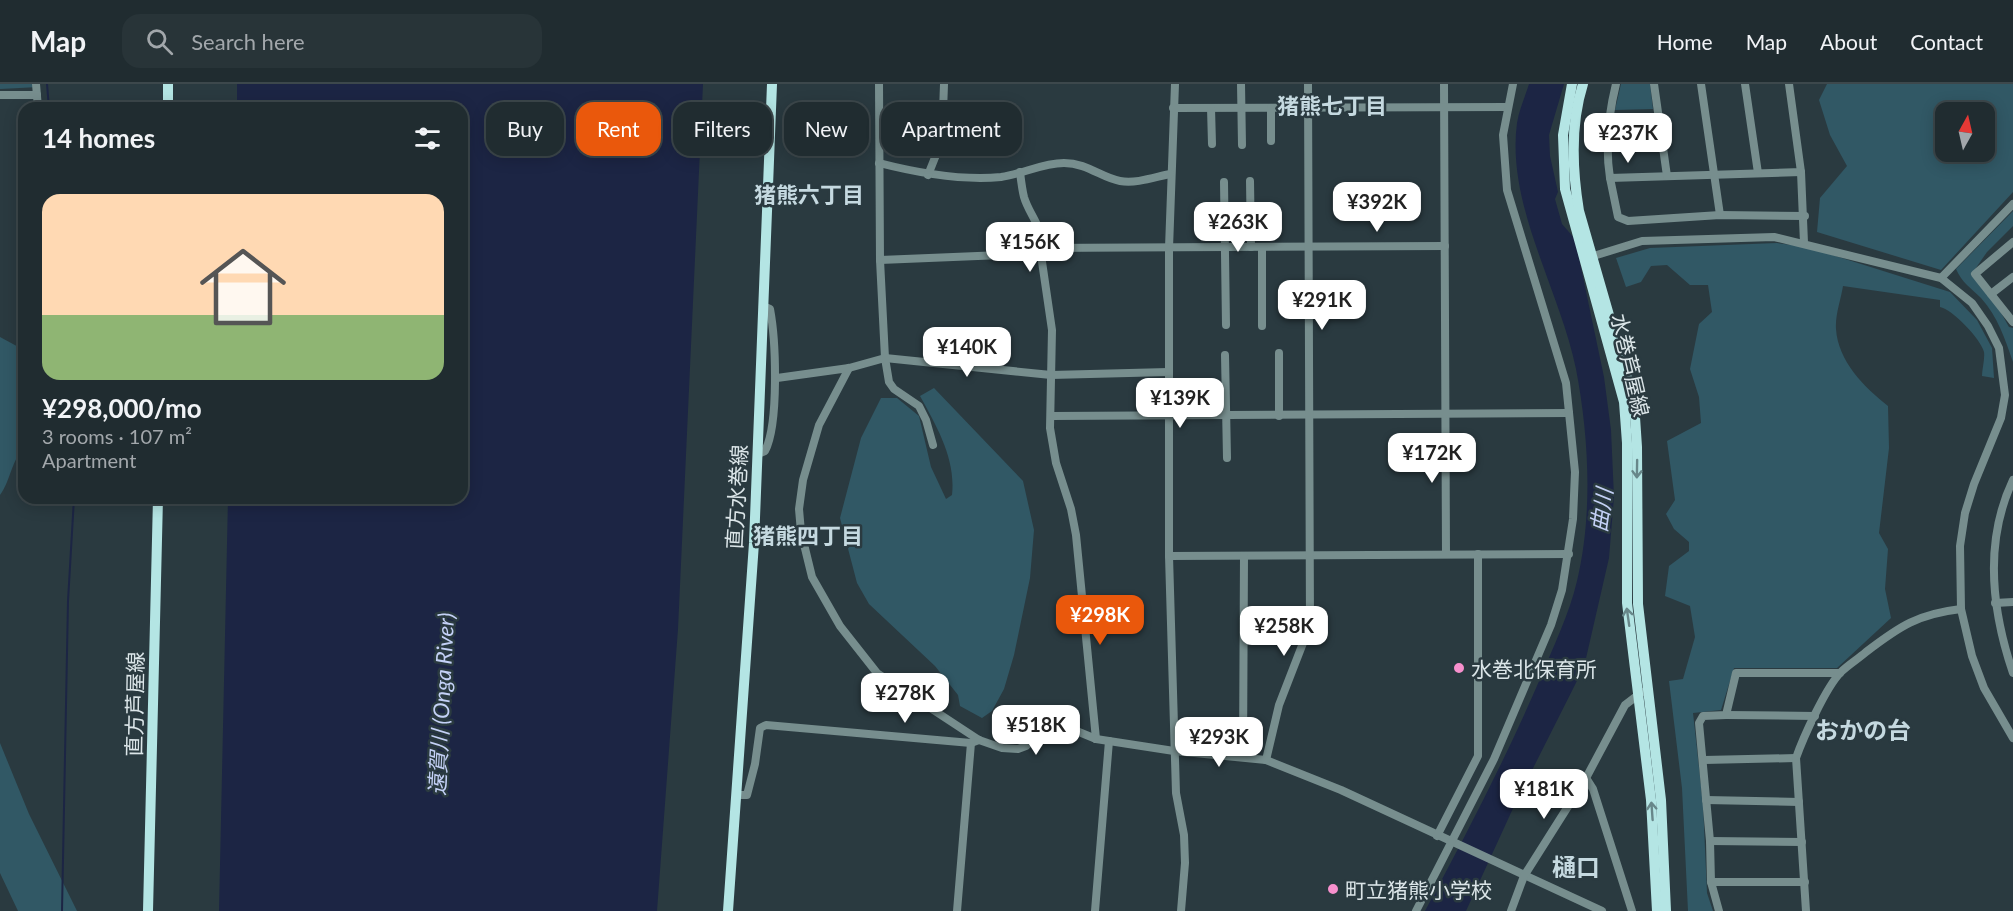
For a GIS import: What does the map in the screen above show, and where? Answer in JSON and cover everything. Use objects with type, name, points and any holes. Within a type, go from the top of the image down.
[{"type":"main road","points":[[168,84],[168,102]]},
{"type":"main road","name":"直方水巻線","points":[[728,911],[738,795],[758,454],[772,84]]},
{"type":"main road","name":"水巻芦屋線","points":[[1572,84],[1566,110],[1562,162],[1567,200],[1588,257]]},
{"type":"main road","name":"水巻芦屋線","points":[[1583,84],[1573,136],[1574,162],[1579,210],[1588,257],[1624,402],[1627,443],[1627,603],[1661,800],[1666,911]]},
{"type":"main road","name":"直方芦屋線","points":[[148,911],[158,504]]},
{"type":"main road","name":"水巻芦屋線","points":[[1643,692],[1657,911]]},
{"type":"street","points":[[36,84],[38,102]]},
{"type":"street","points":[[879,84],[880,260],[885,358],[889,382],[894,390],[919,405],[927,420],[933,445]]},
{"type":"street","points":[[928,175],[942,140],[944,84]]},
{"type":"street","points":[[1175,84],[1169,248],[1169,556],[1176,792],[1184,835],[1185,863],[1181,911]]},
{"type":"street","points":[[1241,84],[1242,145]]},
{"type":"street","points":[[1266,759],[1280,705],[1310,625],[1308,84]]},
{"type":"street","points":[[1444,84],[1446,554]]},
{"type":"street","points":[[1416,911],[1494,759],[1551,625],[1569,554],[1575,472],[1566,383],[1507,190],[1503,135],[1513,84]]},
{"type":"street","points":[[1616,84],[1610,108],[1606,153],[1618,217],[1628,221],[1720,214],[1805,216]]},
{"type":"street","points":[[1654,84],[1667,176]]},
{"type":"street","points":[[1701,84],[1720,214]]},
{"type":"street","points":[[1745,84],[1758,173]]},
{"type":"street","points":[[1789,84],[1801,172],[1805,216],[1804,243]]},
{"type":"street","points":[[0,95],[37,95]]},
{"type":"street","points":[[1173,108],[1507,107]]},
{"type":"street","points":[[1212,108],[1212,144]]},
{"type":"street","points":[[1271,108],[1271,141]]},
{"type":"street","points":[[879,163],[928,175],[1001,177],[1050,164],[1067,163],[1087,167],[1118,181],[1130,182],[1170,174]]},
{"type":"street","points":[[1020,172],[1024,199],[1035,217],[1042,240],[1040,248],[1052,330],[1051,416],[1056,463],[1077,535],[1096,739]]},
{"type":"street","points":[[1610,178],[1801,172]]},
{"type":"street","points":[[1250,181],[1251,247]]},
{"type":"street","points":[[1224,182],[1226,325]]},
{"type":"street","points":[[1941,278],[2013,204]]},
{"type":"street","points":[[1588,257],[1642,241],[1774,237],[1941,278],[1972,303],[1988,326],[1999,348],[2009,395],[1977,475],[1965,513],[1960,546],[1961,609],[1972,656],[1984,688],[2013,738]]},
{"type":"street","points":[[2013,242],[1975,274],[2013,322]]},
{"type":"street","points":[[880,260],[1002,255],[1040,248],[1445,246]]},
{"type":"street","points":[[1262,247],[1262,326]]},
{"type":"street","points":[[1991,294],[2013,277]]},
{"type":"street","points":[[758,454],[765,452],[771,439],[772,405],[777,378],[773,358],[773,323],[770,309],[763,306]]},
{"type":"street","points":[[1278,353],[1279,416]]},
{"type":"street","points":[[1225,355],[1227,458]]},
{"type":"street","points":[[777,378],[849,368],[885,358],[1051,375],[1168,372]]},
{"type":"street","points":[[849,368],[819,425],[803,480],[799,509],[801,532],[812,577],[840,626],[877,673],[975,741]]},
{"type":"street","points":[[1051,416],[1569,413]]},
{"type":"street","points":[[2013,480],[1997,534],[1993,581],[2001,636],[2013,673]]},
{"type":"street","points":[[1437,836],[1478,756],[1478,554]]},
{"type":"street","points":[[1169,556],[1569,554]]},
{"type":"street","points":[[1243,757],[1244,556]]},
{"type":"street","points":[[1995,603],[2013,602]]},
{"type":"street","points":[[1806,911],[1796,758],[1804,735],[1840,673],[1888,633],[1911,620],[1936,612],[1961,609]]},
{"type":"street","points":[[1726,715],[1736,673],[1840,673]]},
{"type":"street","points":[[1511,911],[1524,876],[1586,778],[1625,705],[1643,692]]},
{"type":"street","points":[[1719,911],[1710,882],[1710,841],[1699,723],[1703,716],[1815,716]]},
{"type":"street","points":[[738,795],[747,795],[755,764],[760,728],[766,725],[975,741],[1002,748],[1018,749],[1026,746],[1046,727],[1062,725],[1096,739],[1174,751],[1266,759],[1341,790],[1494,863],[1602,911]]},
{"type":"street","points":[[957,911],[975,741]]},
{"type":"street","points":[[1095,911],[1109,741]]},
{"type":"street","points":[[1704,760],[1796,758]]},
{"type":"street","points":[[1586,778],[1593,789],[1632,911]]},
{"type":"street","points":[[1706,800],[1798,801]]},
{"type":"street","points":[[1710,841],[1802,842]]},
{"type":"street","points":[[1710,882],[1805,882]]},
{"type":"shaded area","points":[[0,84],[39,84],[39,87],[0,89]]},
{"type":"shaded area","points":[[1621,84],[1650,84],[1653,109],[1615,110]]},
{"type":"shaded area","points":[[1827,84],[2013,84],[2013,192],[1941,270],[1817,232],[1820,198],[1847,166],[1830,135],[1819,100]]},
{"type":"shaded area","points":[[2013,211],[2013,226],[1987,252],[1971,275],[1996,304],[2009,327],[2013,328],[2013,362],[1992,313],[1981,298],[1964,282],[1956,269]]},
{"type":"shaded area","points":[[1777,243],[1807,247],[1950,292],[1977,320],[1992,348],[1994,378],[1982,376],[1984,352],[1982,346],[1952,313],[1940,307],[1940,300],[1843,286],[1836,324],[1842,352],[1862,382],[1888,406],[1889,448],[1879,533],[1888,549],[1885,589],[1891,618],[1837,668],[1734,668],[1721,710],[1693,713],[1703,804],[1707,893],[1713,911],[1688,911],[1682,788],[1669,681],[1683,679],[1695,637],[1690,606],[1665,596],[1669,566],[1689,551],[1689,542],[1674,529],[1666,514],[1675,500],[1667,441],[1701,423],[1699,397],[1690,369],[1699,324],[1712,312],[1708,285],[1690,285],[1667,265],[1651,266],[1641,282],[1626,287],[1616,258],[1650,248]]},
{"type":"shaded area","points":[[0,337],[18,347],[18,456],[0,495]]},
{"type":"shaded area","points":[[934,388],[1023,481],[1034,530],[1030,578],[1014,655],[1004,689],[992,711],[982,718],[960,706],[958,695],[935,666],[869,604],[857,583],[840,518],[861,438],[881,398],[897,398],[919,416],[931,467],[946,499],[952,495],[948,456],[939,431],[920,396]]},
{"type":"shaded area","points":[[0,743],[29,814],[77,911],[18,911],[0,873]]},
{"type":"water","name":"遠賀川 (Onga River)","points":[[237,84],[703,84],[702,102],[673,102],[673,156],[700,156],[678,629],[657,911],[219,911],[228,504],[468,504],[468,102],[237,102]]},
{"type":"water","name":"曲川","points":[[1529,84],[1564,84],[1549,135],[1550,156],[1558,192],[1555,199],[1562,224],[1575,239],[1604,377],[1611,430],[1614,497],[1609,558],[1584,667],[1515,804],[1466,911],[1425,911],[1527,709],[1570,606],[1582,555],[1587,475],[1584,421],[1576,369],[1536,247],[1519,185],[1516,154],[1517,123]]},
{"type":"waterway","points":[[47,84],[48,102]]},
{"type":"waterway","points":[[62,911],[68,601],[74,504]]},
{"type":"place","name":"水巻北保育所","points":[[1459,668]]},
{"type":"place","name":"町立猪熊小学校","points":[[1333,889]]},
{"type":"district","name":"猪熊七丁目","points":[[1332,105]]},
{"type":"district","name":"猪熊六丁目","points":[[809,194]]},
{"type":"district","name":"猪熊四丁目","points":[[808,535]]},
{"type":"district","name":"おかの台","points":[[1863,729]]},
{"type":"district","name":"樋口","points":[[1576,866]]}]
